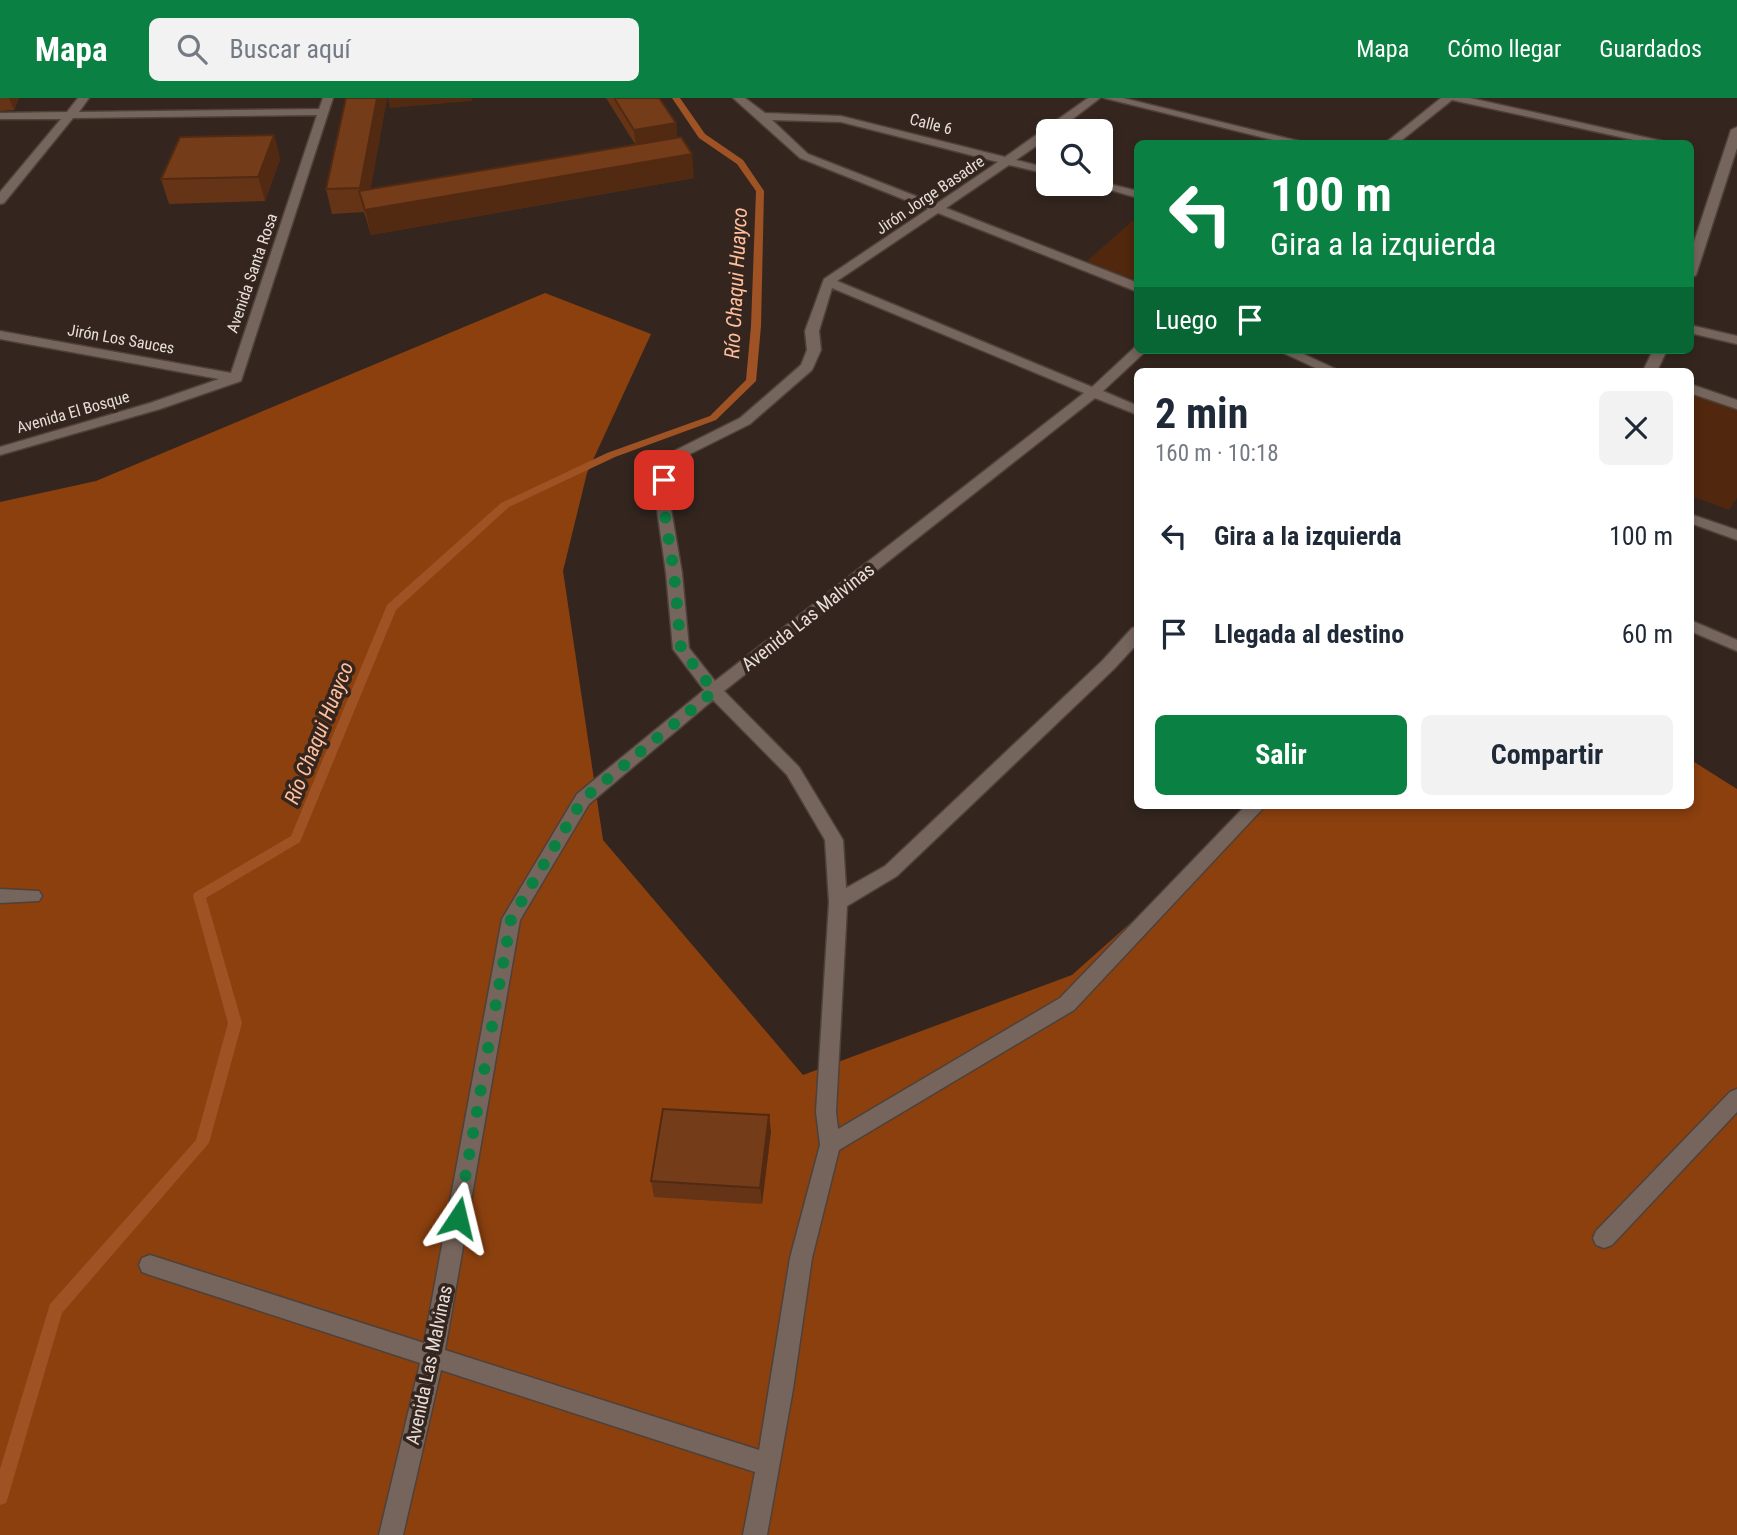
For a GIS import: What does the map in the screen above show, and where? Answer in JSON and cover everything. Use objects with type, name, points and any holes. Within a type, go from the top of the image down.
[{"type":"street","points":[[0,200],[85,98]]},
{"type":"street","name":"Avenida Santa Rosa","points":[[236,378],[328,98]]},
{"type":"street","points":[[738,98],[762,116],[804,156],[1134,286]]},
{"type":"street","name":"Jirón Jorge Basadre","points":[[1067,119],[1096,98]]},
{"type":"street","points":[[1110,98],[1289,140]]},
{"type":"street","points":[[1394,140],[1448,98]]},
{"type":"street","points":[[1455,98],[1651,140]]},
{"type":"street","points":[[0,116],[325,112]]},
{"type":"street","name":"Calle 6","points":[[762,116],[841,119],[1036,168]]},
{"type":"street","points":[[1694,264],[1737,130]]},
{"type":"street","name":"Jirón Jorge Basadre","points":[[828,282],[1036,141]]},
{"type":"street","points":[[1113,188],[1134,194]]},
{"type":"street","points":[[1694,233],[1705,235]]},
{"type":"street","points":[[755,1535],[782,1389],[801,1258],[830,1145],[826,1112],[838,902],[834,840],[793,771],[714,691],[681,649],[674,573],[664,509],[664,480],[669,463],[681,453],[746,421],[807,367],[814,350],[812,331],[828,282],[1134,410]]},
{"type":"street","points":[[1694,330],[1737,340]]},
{"type":"street","name":"Jirón Los Sauces","points":[[0,335],[236,378]]},
{"type":"street","name":"Avenida Las Malvinas","points":[[391,1535],[433,1354],[511,919],[583,799],[714,691],[1092,394],[1136,354]]},
{"type":"street","points":[[1293,354],[1326,368]]},
{"type":"street","name":"Avenida El Bosque","points":[[0,451],[155,406],[236,378]]},
{"type":"street","points":[[1694,389],[1737,405]]},
{"type":"street","points":[[1694,519],[1737,535]]},
{"type":"street","points":[[1694,627],[1737,646]]},
{"type":"street","points":[[838,902],[891,872],[1108,665],[1134,636]]},
{"type":"street","points":[[830,1145],[1067,1004],[1191,870],[1253,809]]},
{"type":"street","points":[[0,895],[33,896]]},
{"type":"street","points":[[1604,1238],[1737,1098]]},
{"type":"street","points":[[149,1265],[433,1354],[766,1464]]},
{"type":"shaded area","points":[[1134,220],[1134,279],[1086,262]]},
{"type":"shaded area","points":[[545,293],[651,334],[587,473],[563,571],[603,840],[803,1075],[1072,975],[1259,809],[1694,809],[1694,762],[1737,789],[1737,1535],[0,1535],[0,502],[96,481]]},
{"type":"shaded area","points":[[1694,395],[1737,410],[1737,498],[1729,510],[1694,497]]},
{"type":"building","points":[[346,98],[377,98],[360,188],[326,189]]},
{"type":"building","points":[[614,98],[659,98],[676,123],[634,130]]},
{"type":"building","points":[[274,135],[258,177],[161,179],[180,137]]},
{"type":"building","points":[[681,137],[692,154],[365,210],[359,191]]},
{"type":"building","points":[[663,1109],[769,1115],[760,1188],[651,1181]]},
{"type":"waterway","name":"Río Chaqui Huayco","points":[[0,1497],[55,1309],[202,1143],[235,1023],[199,896],[296,839],[391,608],[505,505],[611,455],[713,418],[751,381],[756,326],[760,191],[740,162],[702,136],[676,98]]},
{"type":"route","points":[[458,1218],[511,919],[583,799],[714,691],[681,649],[674,573],[664,509],[664,480]]}]
